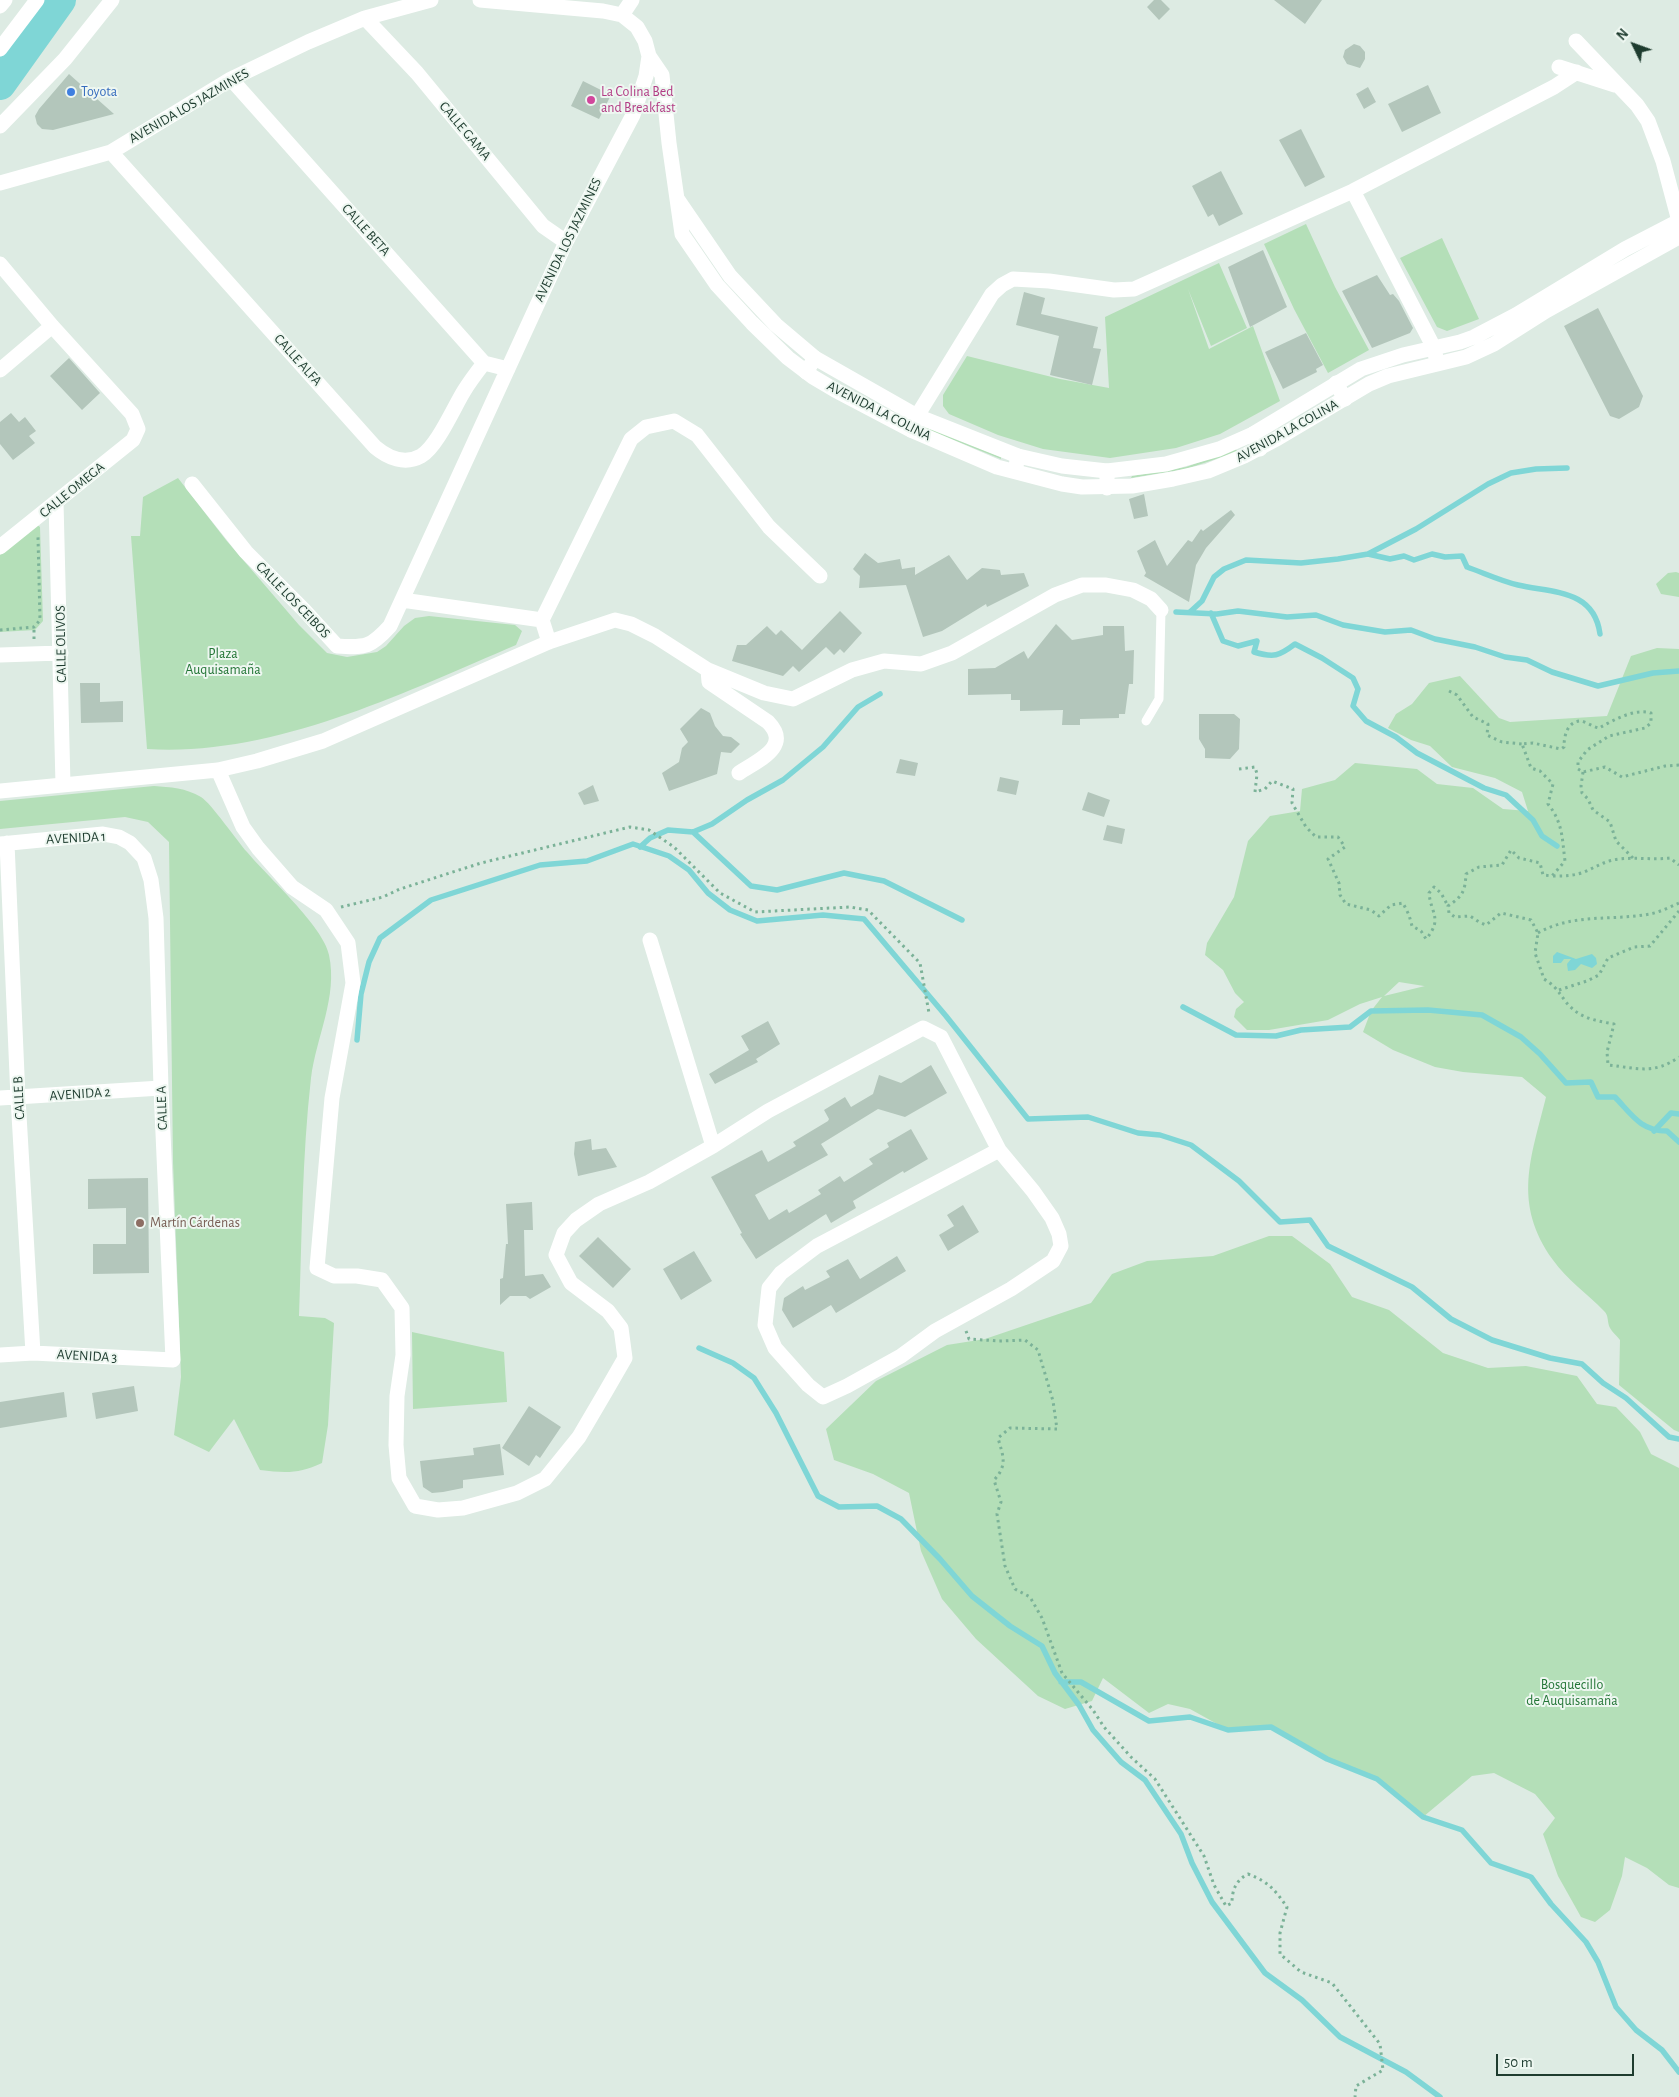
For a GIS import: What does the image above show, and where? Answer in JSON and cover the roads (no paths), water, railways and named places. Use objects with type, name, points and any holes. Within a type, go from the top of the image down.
[{"type":"street","points":[[0,6],[5,0]]},
{"type":"street","points":[[0,49],[37,0]]},
{"type":"street","points":[[0,126],[65,58],[112,0]]},
{"type":"street","name":"AVENIDA LOS JAZMINES","points":[[0,183],[111,152],[231,79],[308,42],[365,18],[431,0]]},
{"type":"street","points":[[480,0],[607,6],[637,27],[645,41],[649,56]]},
{"type":"street","points":[[622,15],[632,0]]},
{"type":"street","name":"CALLE GAMA","points":[[365,18],[416,73],[543,226],[566,242]]},
{"type":"street","points":[[1576,41],[1637,105],[1648,122],[1663,161],[1679,221]]},
{"type":"street","name":"AVENIDA LOS JAZMINES","points":[[402,600],[566,242],[633,115],[646,76],[649,56]]},
{"type":"street","name":"AVENIDA LA COLINA","points":[[649,56],[662,75],[682,234],[717,286],[782,352],[806,372],[835,390],[911,430],[997,467],[1016,463],[1107,471],[1166,464],[1219,449],[1253,434],[1361,369],[1460,342],[1488,330],[1625,249],[1679,221]]},
{"type":"street","points":[[1560,67],[1619,87]]},
{"type":"street","points":[[911,430],[917,416],[992,294],[1002,285],[1013,279],[1049,281],[1114,290],[1134,288],[1353,191],[1554,87],[1577,72]]},
{"type":"street","name":"CALLE BETA","points":[[231,79],[484,363]]},
{"type":"street","name":"CALLE ALFA","points":[[111,152],[384,455],[401,460],[422,456],[436,439],[464,391],[484,363]]},
{"type":"street","points":[[1353,191],[1434,348],[1437,364]]},
{"type":"street","name":"AVENIDA LA COLINA","points":[[677,198],[730,276],[776,325],[815,358],[917,416],[1062,484],[1107,488],[1148,484],[1199,473],[1260,449],[1370,384],[1388,376],[1466,357],[1494,344],[1546,311],[1679,236]]},
{"type":"street","points":[[0,264],[52,326],[0,370]]},
{"type":"street","name":"CALLE OMEGA","points":[[0,547],[133,440],[138,429],[132,414],[52,326]]},
{"type":"street","points":[[806,372],[815,358]]},
{"type":"street","points":[[484,363],[508,369]]},
{"type":"street","points":[[1336,383],[1345,399]]},
{"type":"street","points":[[549,642],[542,620],[631,439],[646,427],[674,420],[697,435],[769,527],[820,576]]},
{"type":"street","points":[[1253,434],[1260,449]]},
{"type":"street","points":[[1107,471],[1107,488]]},
{"type":"street","name":"CALLE LOS CEIBOS","points":[[192,484],[246,552],[337,646],[359,648],[376,642],[390,626],[402,600]]},
{"type":"street","name":"CALLE OLIVOS","points":[[56,502],[63,785]]},
{"type":"street","points":[[0,791],[218,770],[322,742],[549,642],[614,620],[630,624],[655,636],[708,670],[764,693],[793,699],[852,670],[884,661],[921,664],[952,653],[1055,595],[1082,585],[1106,585],[1133,590],[1151,599],[1161,610]]},
{"type":"street","points":[[402,600],[542,620]]},
{"type":"street","points":[[0,655],[61,653]]},
{"type":"street","points":[[708,670],[709,682],[768,722],[774,729],[777,737],[776,746],[765,756],[739,773]]},
{"type":"street","points":[[218,770],[243,827],[258,848],[292,887],[326,910],[348,943],[353,983],[332,1098],[317,1268],[334,1276],[357,1276],[382,1280],[402,1308],[403,1355],[397,1396],[396,1445],[399,1478],[414,1506],[438,1510],[463,1508],[517,1493],[545,1479],[579,1437],[625,1358],[621,1328],[608,1311],[570,1283],[556,1255],[564,1234],[576,1220],[599,1204],[649,1182],[713,1146],[768,1111],[923,1028],[941,1037],[999,1150],[1033,1191],[1052,1218],[1059,1234],[1061,1246],[1053,1261],[1011,1289],[935,1332],[902,1356],[823,1397],[808,1386],[775,1348],[765,1325],[769,1288],[781,1273],[817,1246],[999,1150]]},
{"type":"street","name":"AVENIDA 1","points":[[4,844],[103,834],[119,837],[130,842],[144,858]]},
{"type":"street","name":"CALLE B","points":[[4,844],[33,1353]]},
{"type":"street","name":"CALLE A","points":[[144,858],[151,880],[156,918],[161,1088],[173,1360]]},
{"type":"street","points":[[650,940],[713,1146]]},
{"type":"street","name":"AVENIDA 2","points":[[0,1098],[161,1088]]},
{"type":"street","name":"AVENIDA 3","points":[[0,1355],[33,1353],[173,1360]]},
{"type":"lane","points":[[1146,721],[1159,699],[1161,610]]},
{"type":"water","points":[[1557,952],[1576,959],[1592,954],[1596,958],[1597,964],[1592,968],[1581,964],[1575,970],[1568,971],[1567,964],[1571,959],[1564,959],[1561,963],[1553,963],[1553,956]]},
{"type":"waterway","points":[[0,84],[60,0]]},
{"type":"waterway","points":[[1190,612],[1202,601],[1214,577],[1224,569],[1246,560],[1301,563],[1368,554],[1416,529],[1488,484],[1511,473],[1536,469],[1567,468]]},
{"type":"waterway","points":[[1368,554],[1390,559],[1404,556],[1414,560],[1432,554],[1445,557],[1462,556],[1467,567],[1492,577],[1518,585],[1557,592],[1580,601],[1589,608],[1596,619],[1600,634]]},
{"type":"waterway","points":[[1176,612],[1217,614],[1238,611],[1287,617],[1316,615],[1343,625],[1385,632],[1411,630],[1435,639],[1475,647],[1505,657],[1527,660],[1552,672],[1598,686],[1653,673],[1679,671]]},
{"type":"waterway","points":[[1211,613],[1223,641],[1238,646],[1257,641],[1254,652],[1267,655],[1276,655],[1295,644],[1322,658],[1353,678],[1358,689],[1353,706],[1366,721],[1396,737],[1417,753],[1484,788],[1506,795],[1533,820],[1542,836],[1557,846]]},
{"type":"waterway","points":[[640,847],[650,838],[668,830],[693,832],[712,824],[747,800],[783,780],[823,747],[858,707],[880,694]]},
{"type":"waterway","points":[[693,832],[751,886],[777,890],[844,873],[884,881],[962,920]]},
{"type":"waterway","points":[[357,1040],[361,994],[369,962],[380,938],[431,900],[540,865],[587,861],[633,844],[669,856],[689,870],[708,893],[730,910],[757,921],[823,915],[864,919],[946,1016],[1028,1119],[1088,1117],[1138,1133],[1160,1135],[1191,1145],[1239,1181],[1280,1222],[1310,1220],[1328,1246],[1412,1287],[1451,1319],[1492,1340],[1550,1358],[1582,1364],[1603,1383],[1626,1398],[1669,1437],[1679,1439]]},
{"type":"waterway","points":[[1183,1007],[1236,1035],[1276,1036],[1301,1030],[1350,1027],[1371,1011],[1428,1010],[1482,1015],[1521,1037],[1540,1054],[1566,1083],[1591,1082],[1598,1097],[1615,1097],[1638,1121],[1650,1128],[1667,1131],[1679,1142]]},
{"type":"waterway","points":[[1654,1131],[1671,1113],[1679,1114]]},
{"type":"waterway","points":[[699,1348],[733,1363],[754,1378],[776,1413],[818,1496],[839,1507],[877,1506],[901,1519],[940,1559],[972,1596],[1010,1626],[1042,1646],[1055,1673],[1079,1705],[1093,1730],[1121,1762],[1145,1780],[1181,1834],[1192,1863],[1212,1902],[1265,1973],[1302,2000],[1340,2037],[1406,2072],[1440,2097]]},
{"type":"waterway","points":[[1061,1682],[1081,1682],[1149,1721],[1190,1717],[1228,1730],[1271,1727],[1327,1759],[1377,1779],[1423,1817],[1462,1830],[1491,1863],[1531,1877],[1551,1904],[1586,1942],[1598,1962],[1616,2007],[1636,2030],[1662,2050],[1679,2072]]},
{"type":"place","name":"Toyota","points":[[71,92]]},
{"type":"place","name":"La Colina Bed and Breakfast","points":[[591,100]]},
{"type":"place","name":"Martín Cárdenas","points":[[140,1223]]},
{"type":"park label","name":"Plaza Auquisamaña","points":[[223,662]]},
{"type":"park label","name":"Bosquecillo de Auquisamaña","points":[[1572,1694]]}]
